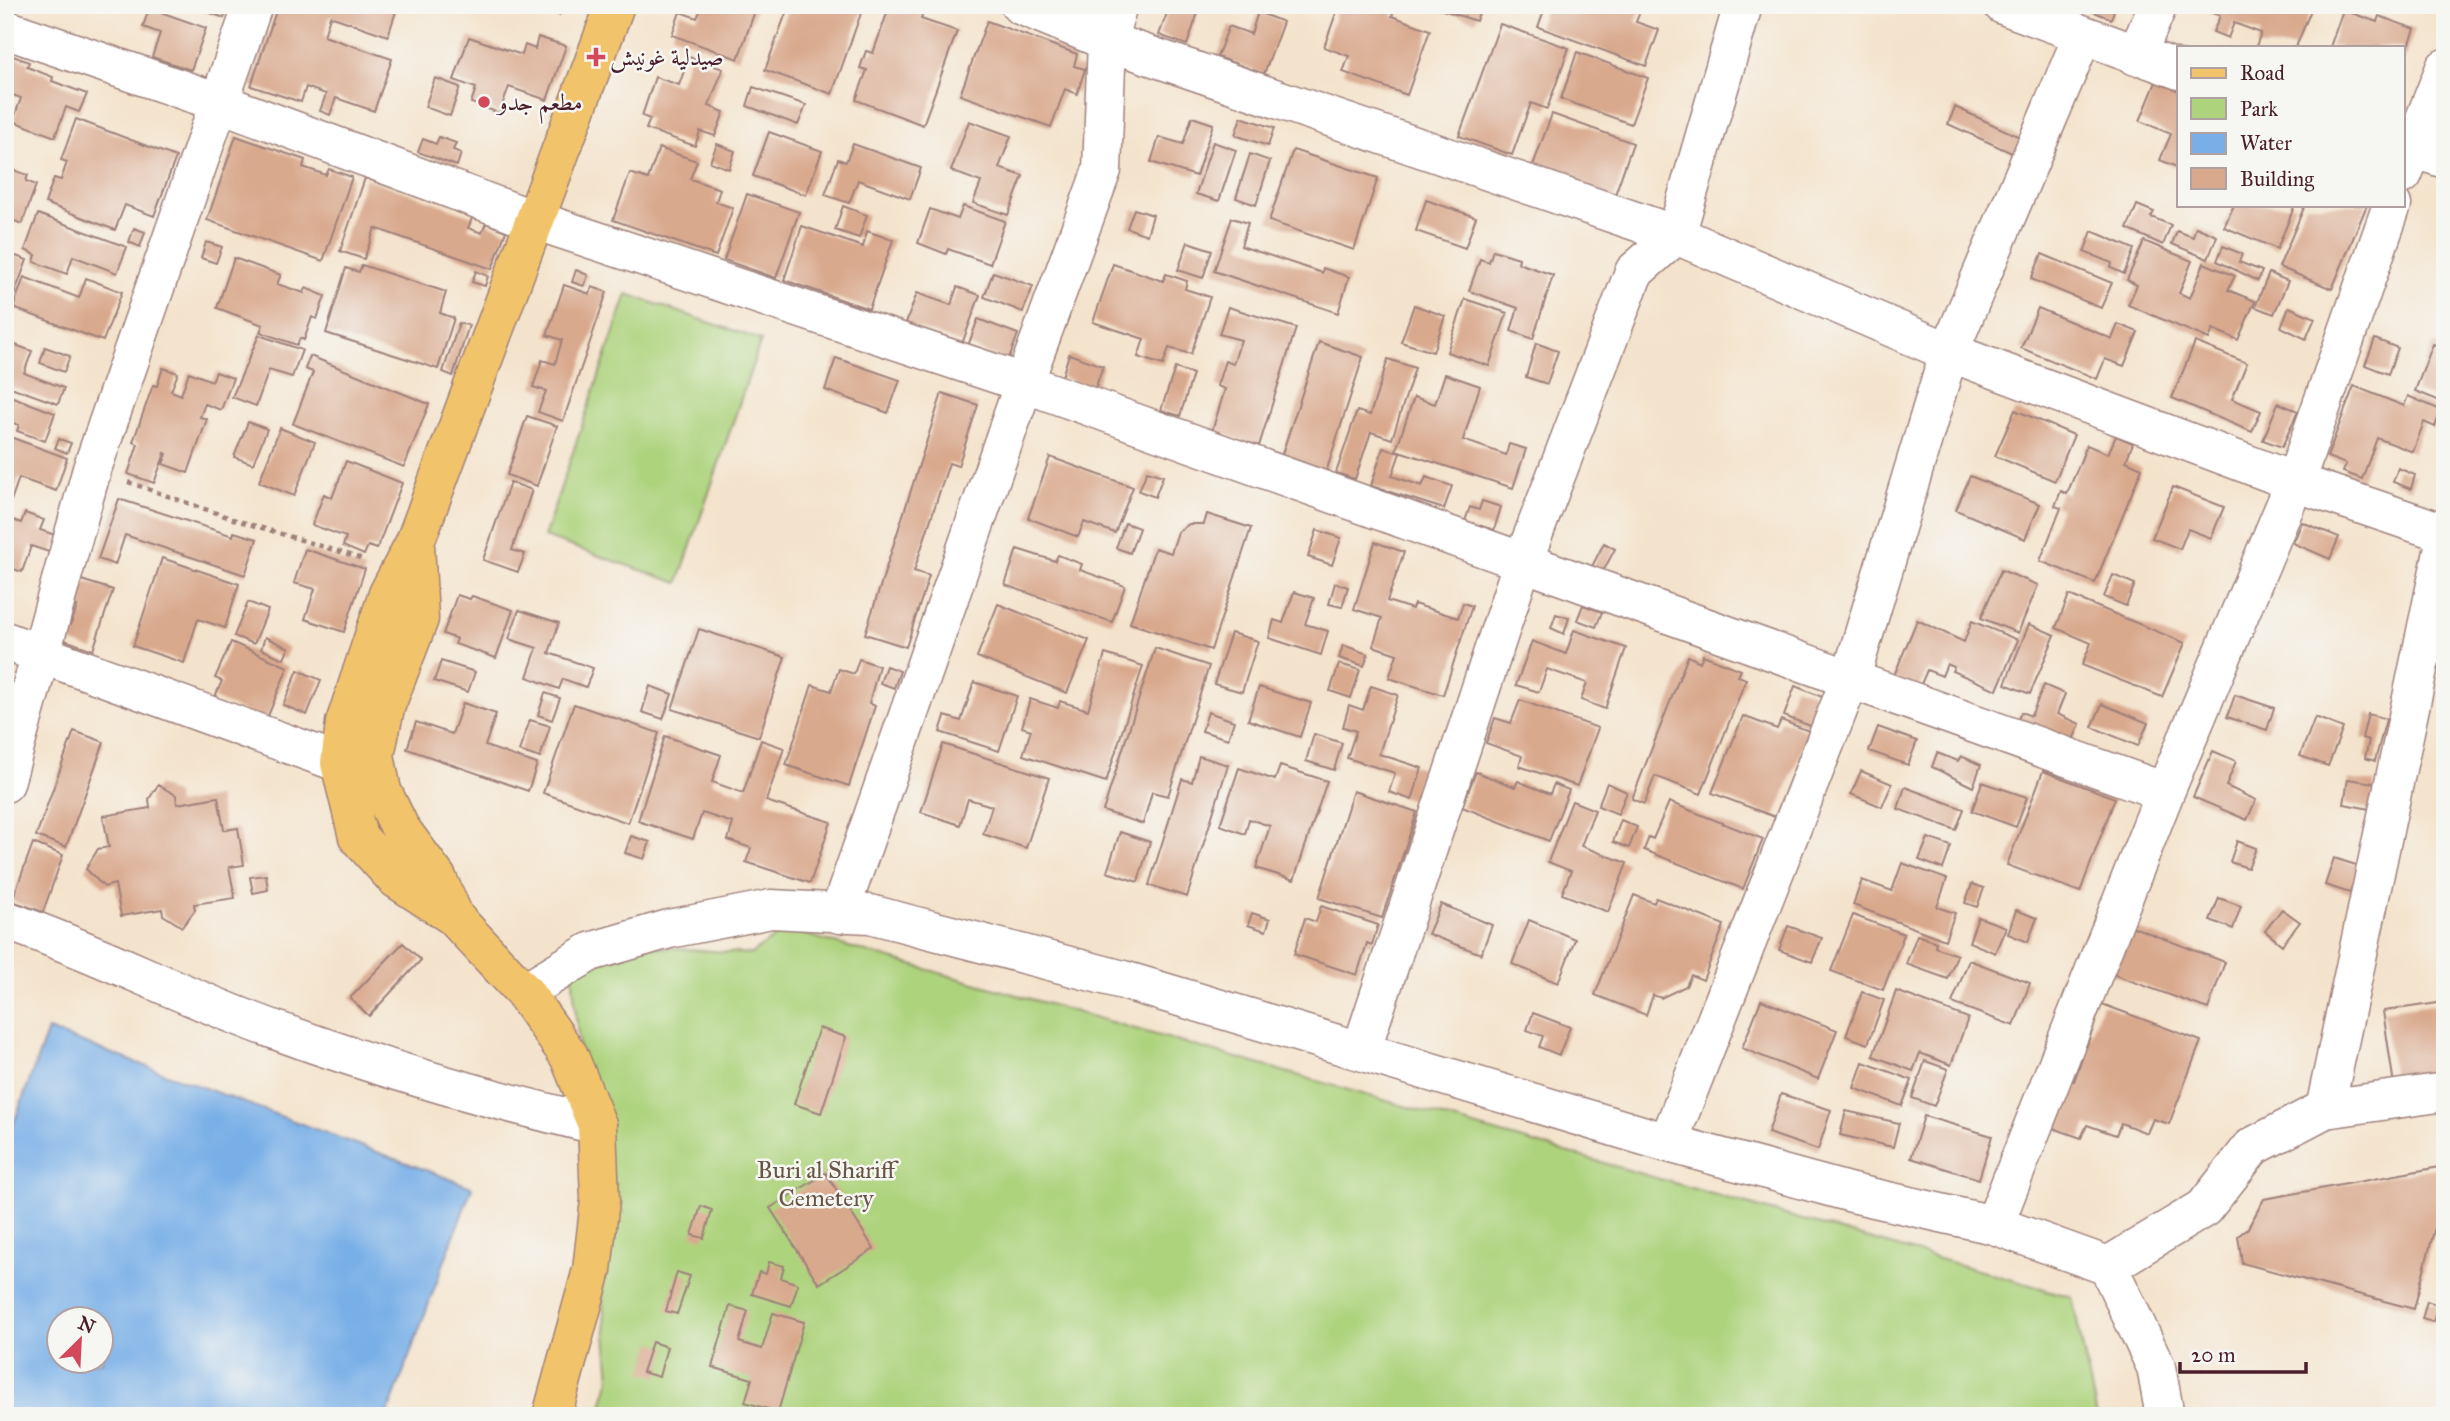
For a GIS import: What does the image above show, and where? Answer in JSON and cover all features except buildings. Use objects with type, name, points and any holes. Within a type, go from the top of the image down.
[{"type":"main road","points":[[552,1416],[592,1270],[600,1200],[597,1125],[569,1056],[524,992],[453,916],[395,878],[358,837],[340,763],[345,723],[388,594],[408,556],[615,5]]},
{"type":"main road","points":[[408,556],[419,619],[385,708],[375,755],[382,790],[396,819],[437,878],[453,916]]},
{"type":"street","points":[[5,783],[22,648],[92,468],[253,5]]},
{"type":"street","points":[[1020,5],[1107,41],[1676,235],[1949,352],[2295,482],[2445,533]]},
{"type":"street","points":[[839,914],[1024,383],[1102,170],[1107,41],[1118,5]]},
{"type":"street","points":[[1361,1051],[1522,564],[1634,272],[1676,235],[1743,5]]},
{"type":"street","points":[[2003,5],[2177,69]]},
{"type":"street","points":[[2136,56],[2158,5]]},
{"type":"street","points":[[5,29],[218,102],[534,220],[1024,383],[1522,564],[1852,677],[2165,793]]},
{"type":"street","points":[[1668,1143],[1852,677],[1949,352],[2083,35]]},
{"type":"street","points":[[2416,157],[2445,68]]},
{"type":"street","points":[[1994,1225],[2165,793],[2295,482],[2392,206]]},
{"type":"street","points":[[2325,1109],[2445,542]]},
{"type":"street","points":[[22,648],[340,763]]},
{"type":"street","points":[[524,992],[590,952],[627,939],[771,909],[870,914],[974,940],[1123,980],[1668,1143],[1852,1193],[1994,1225],[2108,1266],[2156,1367],[2165,1416]]},
{"type":"street","points":[[5,920],[58,938],[239,1017],[330,1051],[472,1095],[597,1125]]},
{"type":"street","points":[[2108,1266],[2204,1208],[2252,1147],[2325,1109],[2445,1092]]},
{"type":"path","points":[[92,468],[236,520],[408,556]]},
{"type":"green space","points":[[627,294],[761,340],[678,583],[544,537]]},
{"type":"green space","name":"Buri al Shariff Cemetery","points":[[786,929],[2072,1297],[2097,1416],[599,1416],[610,1378],[569,940],[751,954]]},
{"type":"water","points":[[48,1030],[472,1187],[387,1416],[5,1416],[5,1147]]},
{"type":"place","name":"صيدلية غونيش","points":[[596,57]]},
{"type":"place","name":"مطعم جدو","points":[[484,102]]}]
